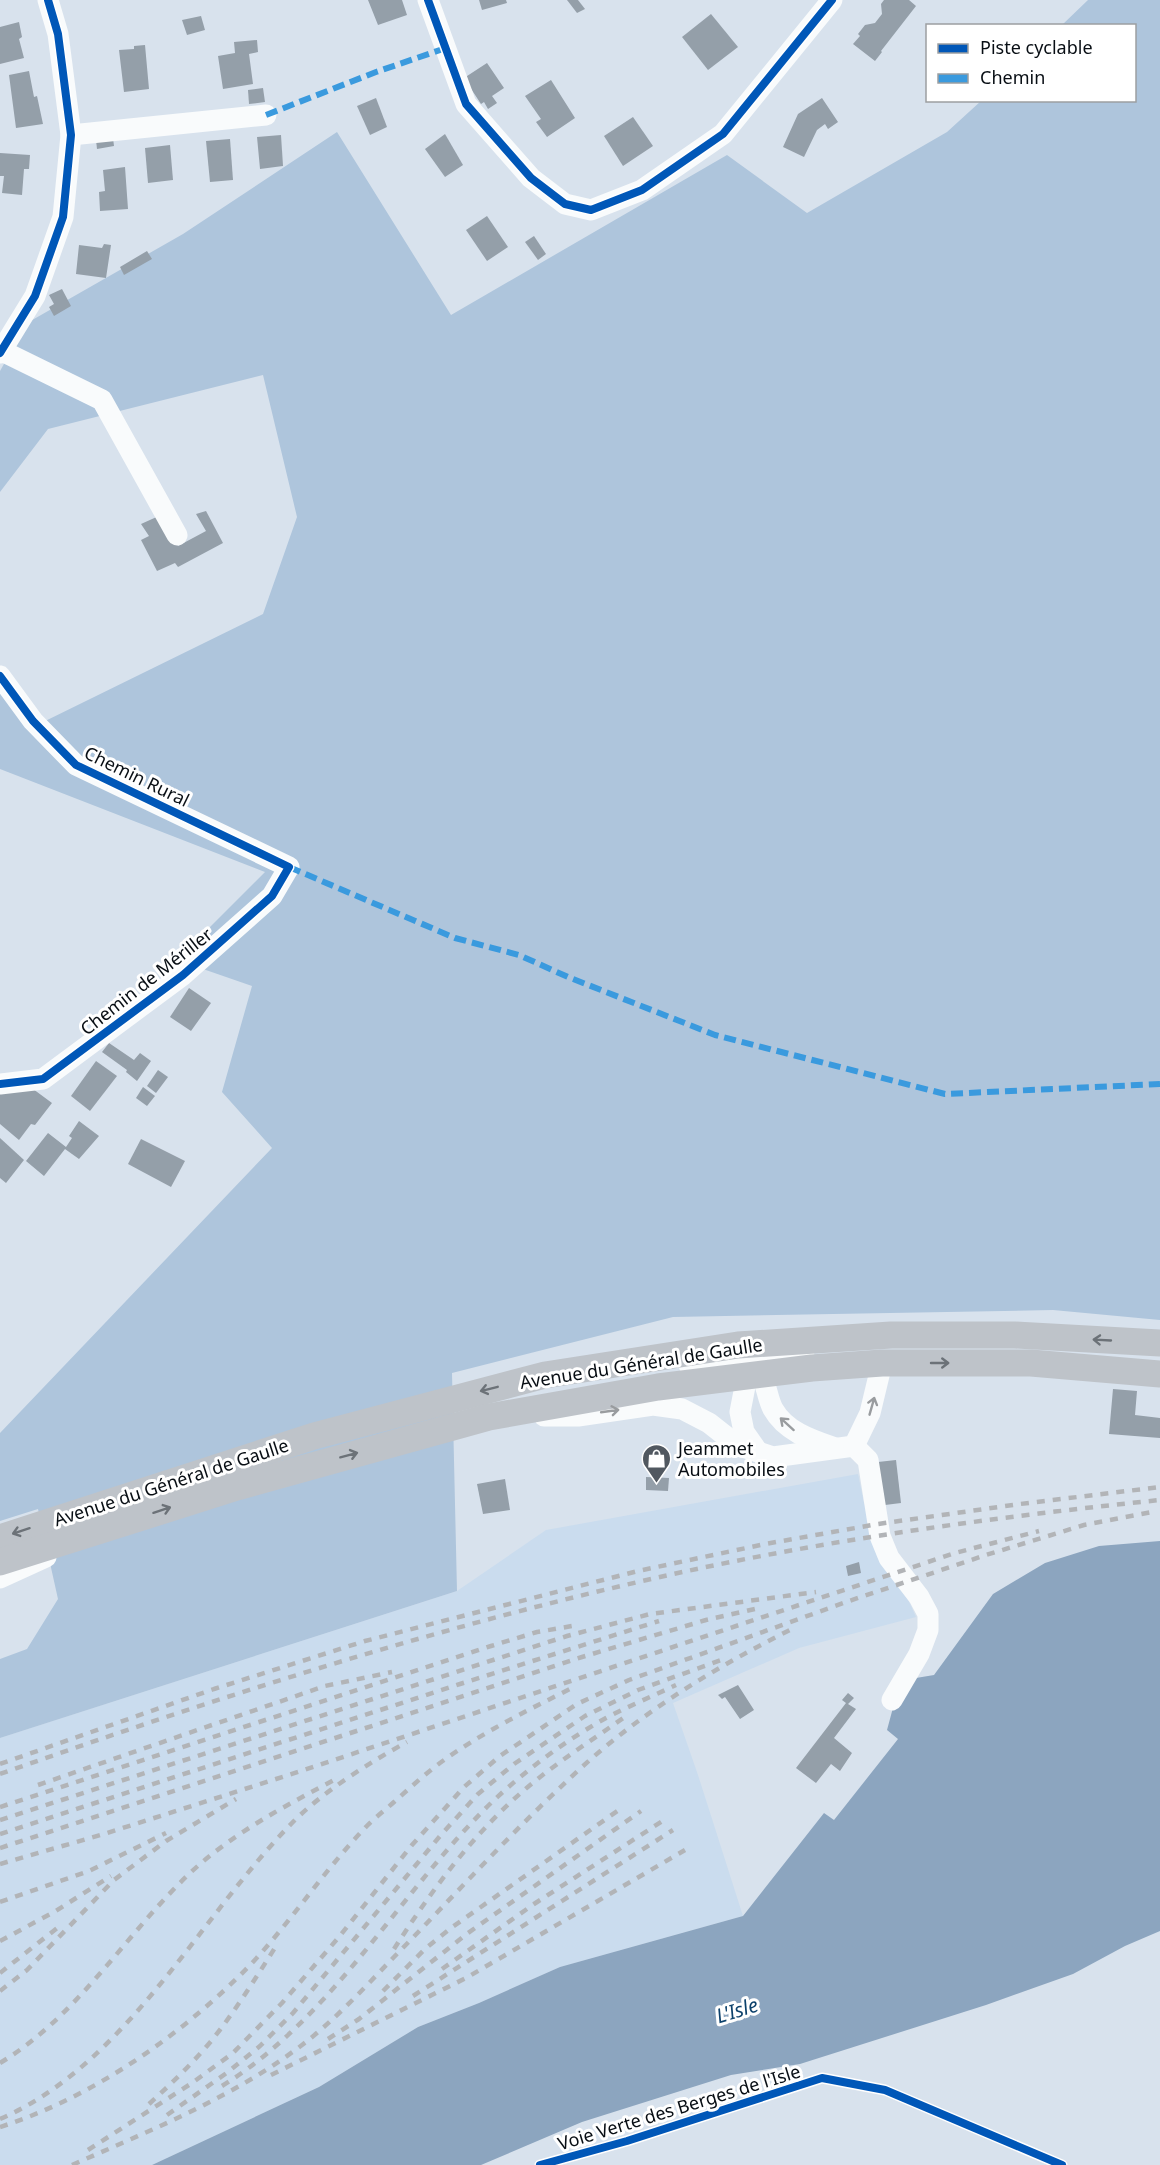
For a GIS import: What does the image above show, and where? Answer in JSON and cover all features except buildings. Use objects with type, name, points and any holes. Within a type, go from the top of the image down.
[{"type":"main road","name":"Avenue du Général de Gaulle","points":[[0,1538],[314,1436],[545,1375],[738,1345],[891,1335],[1015,1335],[1160,1343]]},
{"type":"main road","name":"Avenue du Général de Gaulle","points":[[0,1562],[306,1467],[489,1417],[658,1387],[753,1372],[882,1363],[1031,1363],[1160,1374]]},
{"type":"street","points":[[48,0],[58,34],[71,135],[63,217],[35,296],[0,351],[102,400],[177,535]]},
{"type":"street","points":[[428,0],[466,104],[531,178],[565,204],[591,210],[642,190],[723,134],[832,0]]},
{"type":"street","points":[[71,135],[266,115]]},
{"type":"street","name":"Chemin Rural","points":[[0,676],[33,721],[76,765],[289,867]]},
{"type":"street","name":"Chemin de Mériller","points":[[0,1084],[43,1079],[183,975],[272,896],[289,867]]},
{"type":"street","points":[[758,1452],[744,1432],[740,1412],[753,1372],[764,1358],[794,1353],[861,1350],[891,1335]]},
{"type":"street","points":[[545,1375],[579,1379],[724,1361],[743,1362],[766,1386],[773,1409],[784,1422],[803,1437],[846,1448],[868,1460],[880,1536],[889,1558],[919,1597],[927,1614],[928,1630],[919,1654],[892,1700]]},
{"type":"street","points":[[489,1417],[578,1416],[653,1406],[682,1409],[709,1423],[737,1444],[773,1457],[846,1448],[870,1413],[882,1363]]},
{"type":"street","points":[[0,1578],[106,1528]]},
{"type":"shaded area","points":[[1088,0],[1160,0],[1160,1320],[1053,1310],[673,1317],[452,1373],[457,1591],[0,1738],[0,1659],[27,1649],[58,1599],[38,1509],[0,1521],[0,1433],[272,1148],[222,1092],[252,986],[177,960],[265,872],[0,769],[0,685],[33,727],[263,614],[297,517],[263,375],[48,429],[0,492],[0,371],[27,323],[183,234],[337,132],[451,315],[727,155],[807,213],[947,132],[980,102],[1136,102],[1136,24],[1063,24]]},
{"type":"shaded area","points":[[858,1474],[864,1503],[916,1617],[799,1648],[673,1703],[743,1916],[560,1967],[418,2027],[319,2087],[152,2165],[0,2165],[0,1738],[457,1591],[546,1530]]},
{"type":"water","name":"L'Isle","points":[[1160,1541],[1160,1931],[1125,1946],[1073,1974],[986,2005],[800,2064],[731,2075],[582,2122],[481,2165],[152,2165],[319,2087],[418,2027],[560,1967],[743,1916],[824,1813],[834,1820],[898,1739],[887,1730],[894,1704],[916,1678],[934,1675],[993,1594],[1045,1563],[1099,1546]]},
{"type":"railway","points":[[0,1764],[214,1689],[365,1641],[638,1571],[765,1544],[878,1524],[1160,1487]]},
{"type":"railway","points":[[0,1774],[316,1669],[476,1623],[638,1582],[833,1543],[963,1523],[1160,1500]]},
{"type":"railway","points":[[88,2150],[192,2083],[233,2053],[282,2003],[339,1937],[412,1845],[464,1787],[500,1756],[577,1704],[629,1680],[849,1601],[986,1555],[1084,1525],[1157,1511]]},
{"type":"railway","points":[[0,1864],[104,1834],[301,1771],[955,1553],[1039,1531]]},
{"type":"railway","points":[[0,1820],[567,1636],[650,1614],[816,1592]]},
{"type":"railway","points":[[0,1848],[582,1657],[706,1620],[755,1609]]},
{"type":"railway","points":[[0,1834],[659,1621]]},
{"type":"railway","points":[[0,1807],[491,1646],[537,1632],[578,1625]]},
{"type":"railway","points":[[72,2165],[161,2126],[219,2097],[248,2081],[302,2045],[350,2003],[523,1824],[592,1758],[618,1736],[674,1696],[794,1628]]},
{"type":"railway","points":[[167,2115],[228,2072],[260,2046],[293,2013],[440,1836],[478,1794],[514,1764],[585,1716],[638,1690],[724,1659]]},
{"type":"railway","points":[[38,1785],[325,1686],[392,1672]]},
{"type":"railway","points":[[222,2086],[262,2058],[299,2025],[365,1951],[459,1836],[506,1789],[576,1736],[615,1714],[676,1685]]},
{"type":"railway","points":[[0,2127],[70,2099],[136,2060],[168,2037],[198,2014],[253,1962],[349,1845],[371,1822],[420,1779],[478,1738],[574,1687]]},
{"type":"railway","points":[[394,1949],[424,1903],[494,1818],[546,1772],[629,1714]]},
{"type":"railway","points":[[0,2119],[45,2094],[86,2063],[123,2026],[258,1861],[292,1823],[317,1800],[346,1779],[407,1742]]},
{"type":"railway","points":[[0,2063],[28,2044],[77,1999],[166,1897],[190,1873],[224,1845],[260,1821],[336,1779]]},
{"type":"railway","points":[[0,1991],[27,1970],[114,1880],[166,1841],[236,1799]]},
{"type":"railway","points":[[383,1991],[425,1949],[451,1928],[623,1807]]},
{"type":"railway","points":[[328,2039],[359,2019],[468,1933],[641,1811]]},
{"type":"railway","points":[[442,1969],[534,1904],[664,1820]]},
{"type":"railway","points":[[413,1996],[673,1830]]},
{"type":"railway","points":[[0,1902],[89,1871],[166,1833]]},
{"type":"railway","points":[[271,2075],[466,1978],[685,1850]]},
{"type":"railway","points":[[0,1941],[54,1912],[111,1876]]},
{"type":"railway","points":[[0,1973],[61,1925]]},
{"type":"railway","points":[[149,2104],[212,2040],[238,2005],[278,1943]]},
{"type":"marked path","points":[[266,115],[376,72],[446,48]]},
{"type":"marked path","points":[[289,867],[455,938],[519,955],[568,977],[715,1035],[945,1094],[1160,1084]]},
{"type":"cycle path","points":[[0,353],[35,296],[63,217],[71,135],[58,34],[48,0]]},
{"type":"cycle path","points":[[428,0],[466,104],[531,178],[565,204],[591,210],[642,190],[723,134],[832,0]]},
{"type":"cycle path","points":[[0,676],[33,721],[76,765],[289,867],[272,896],[183,975],[43,1079],[0,1084]]},
{"type":"cycle path","name":"Voie Verte des Berges de l'Isle","points":[[540,2165],[627,2141],[822,2078],[885,2090],[1062,2165]]},
{"type":"place","name":"Jeammet Automobiles","points":[[657,1484]]}]
